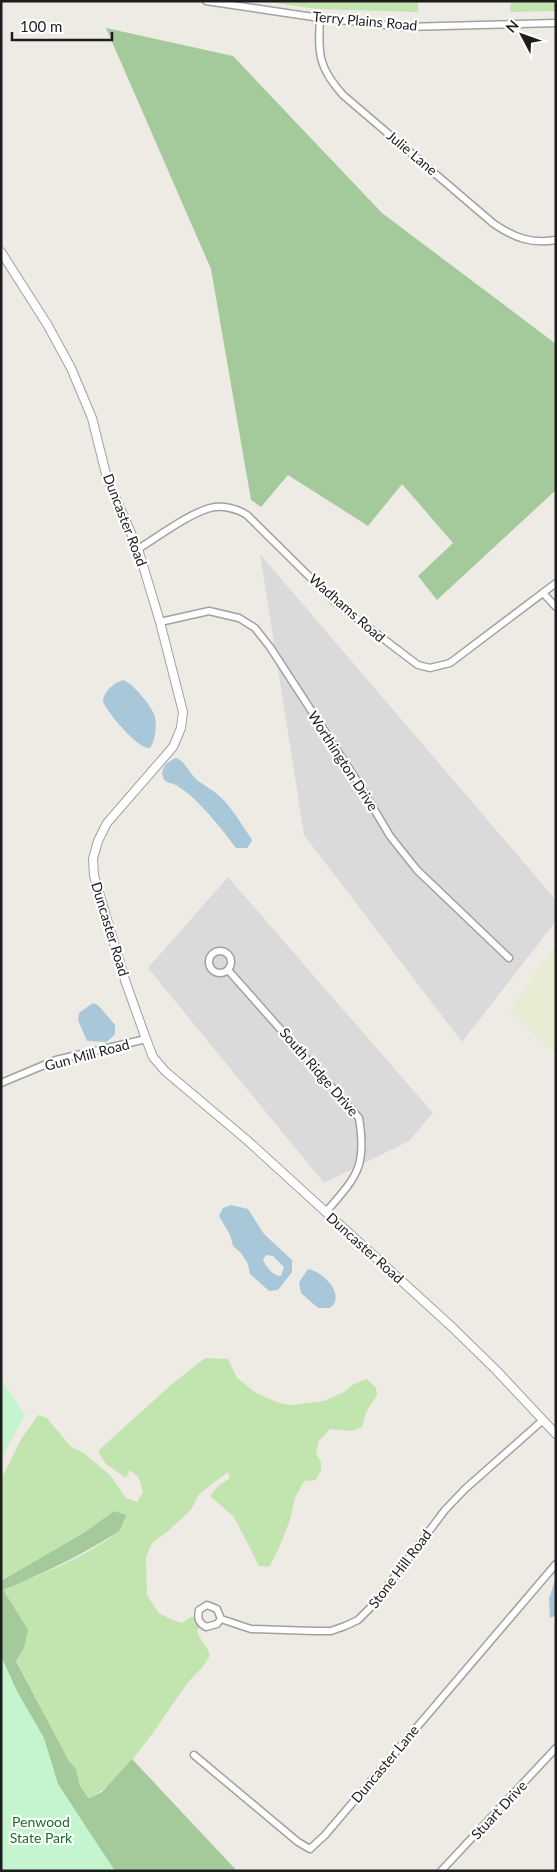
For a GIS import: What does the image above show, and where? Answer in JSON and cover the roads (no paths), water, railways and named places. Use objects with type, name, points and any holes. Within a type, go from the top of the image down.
[{"type":"street","name":"Terry Plains Road","points":[[206,1],[320,18],[404,27],[556,23]]},
{"type":"street","name":"Julie Lane","points":[[320,18],[321,61],[331,81],[343,95],[494,224],[517,238],[532,242],[556,240]]},
{"type":"street","name":"Duncaster Road","points":[[1,252],[47,324],[71,368],[92,418],[107,478],[138,549],[160,622],[183,712],[181,728],[173,746],[107,824],[98,841],[93,859],[94,876],[126,983],[153,1057],[165,1070],[248,1142],[452,1327],[497,1371],[556,1434]]},
{"type":"street","name":"Wadhams Road","points":[[138,549],[189,518],[210,508],[221,507],[242,512],[335,602],[418,665],[430,668],[450,663],[556,583]]},
{"type":"street","points":[[543,593],[556,607]]},
{"type":"street","name":"Worthington Drive","points":[[160,622],[209,611],[239,618],[254,628],[270,647],[359,784],[390,836],[417,870],[509,958]]},
{"type":"street","name":"South Ridge Drive","points":[[228,970],[360,1118],[362,1159],[352,1181],[326,1212]]},
{"type":"street","name":"Gun Mill Road","points":[[1,1083],[56,1060],[146,1039]]},
{"type":"street","name":"Stone Hill Road","points":[[220,1619],[251,1629],[306,1631],[331,1631],[358,1620],[374,1604],[445,1510],[465,1489],[543,1420]]},
{"type":"street","name":"Duncaster Lane","points":[[194,1755],[298,1842],[310,1849],[325,1835],[556,1564]]},
{"type":"street","name":"Stuart Drive","points":[[442,1871],[556,1748]]},
{"type":"water","points":[[123,680],[137,690],[155,717],[156,729],[150,748],[138,743],[131,737],[117,722],[103,702],[103,698],[109,688]]},
{"type":"water","points":[[176,758],[184,764],[195,778],[222,798],[231,809],[251,838],[252,841],[247,848],[236,848],[194,799],[177,786],[164,780],[162,772],[164,766]]},
{"type":"water","points":[[93,1003],[98,1005],[115,1025],[115,1034],[107,1042],[87,1041],[78,1020],[79,1013]]},
{"type":"water","points":[[231,1205],[248,1209],[264,1234],[292,1260],[292,1272],[278,1290],[269,1291],[250,1274],[248,1264],[241,1253],[233,1246],[230,1235],[219,1216],[223,1208]],"holes":[[[267,1255],[273,1256],[284,1267],[281,1276],[273,1273],[264,1262],[263,1259]]]},
{"type":"water","points":[[308,1269],[320,1274],[331,1284],[336,1297],[335,1303],[330,1308],[318,1308],[301,1293],[299,1282]]},
{"type":"water","points":[[556,1577],[556,1615],[550,1618],[549,1599]]},
{"type":"park label","name":"Penwood State Park","points":[[41,1830]]}]
